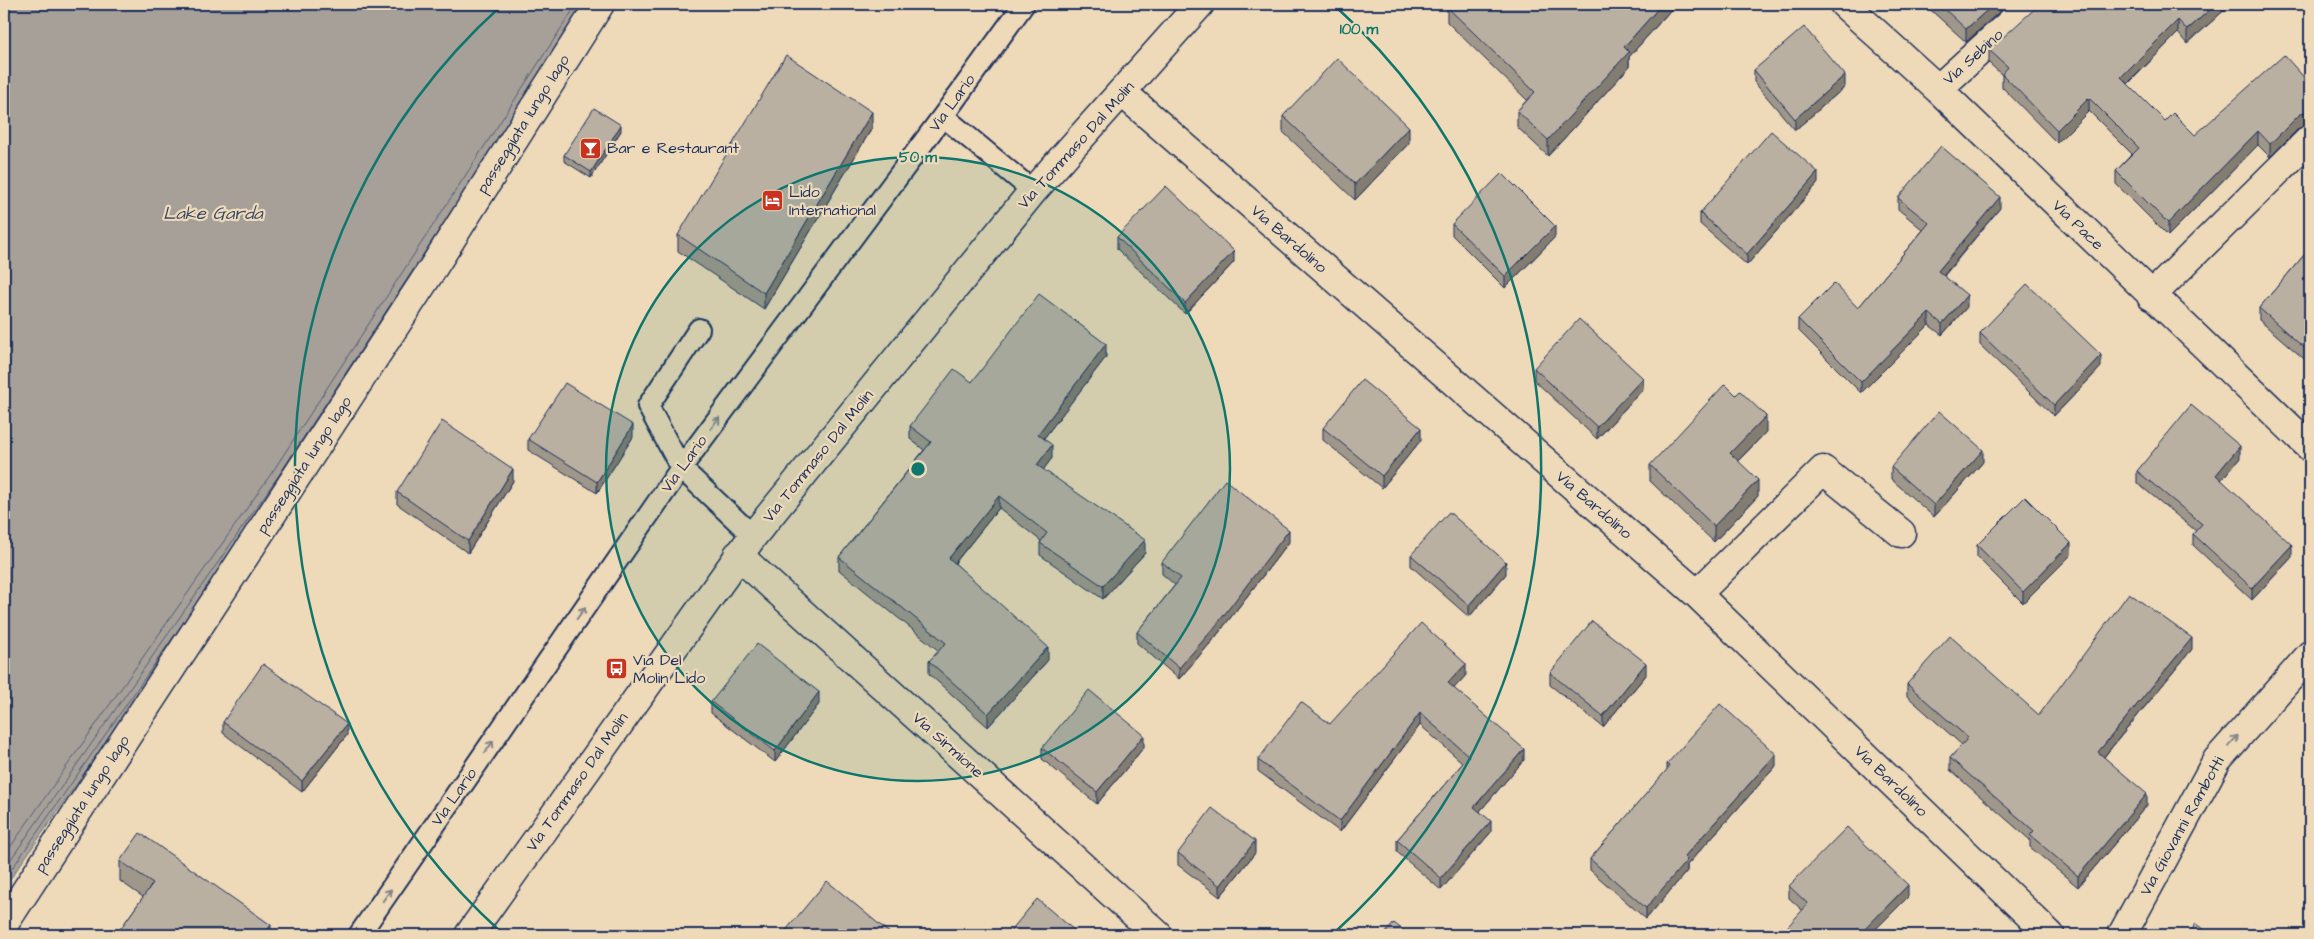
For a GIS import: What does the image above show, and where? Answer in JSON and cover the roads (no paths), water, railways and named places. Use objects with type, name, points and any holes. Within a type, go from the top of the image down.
[{"type":"street","name":"passeggiata lungo lago","points":[[4,924],[430,274],[600,4]]},
{"type":"street","name":"Via Tommaso Dal Molin","points":[[469,935],[745,545],[1033,192],[1200,4]]},
{"type":"street","name":"Via Pace","points":[[1844,4],[1938,89],[2310,447]]},
{"type":"street","name":"Via Sebino","points":[[1938,89],[2031,4]]},
{"type":"street","name":"Via Bardolino","points":[[1122,93],[1696,594],[2050,935]]},
{"type":"street","points":[[2152,296],[2310,139]]},
{"type":"street","points":[[1696,594],[1823,470],[1901,533]]},
{"type":"street","name":"Via Sirmione","points":[[745,545],[1158,935]]},
{"type":"street","name":"Via Giovanni Rambotti","points":[[2122,935],[2217,760],[2310,655]]},
{"type":"lane","name":"Via Lario","points":[[359,935],[681,468],[1024,4]]},
{"type":"lane","points":[[943,116],[1033,192]]},
{"type":"lane","points":[[699,329],[648,406],[681,468],[745,545]]},
{"type":"water","name":"Lake Garda","points":[[4,4],[599,4],[288,481],[4,888]]},
{"type":"place","name":"Bar e Restaurant","points":[[591,148]]},
{"type":"place","name":"Lido International","points":[[773,201]]},
{"type":"place","name":"Via Del Molin Lido","points":[[617,669]]}]
